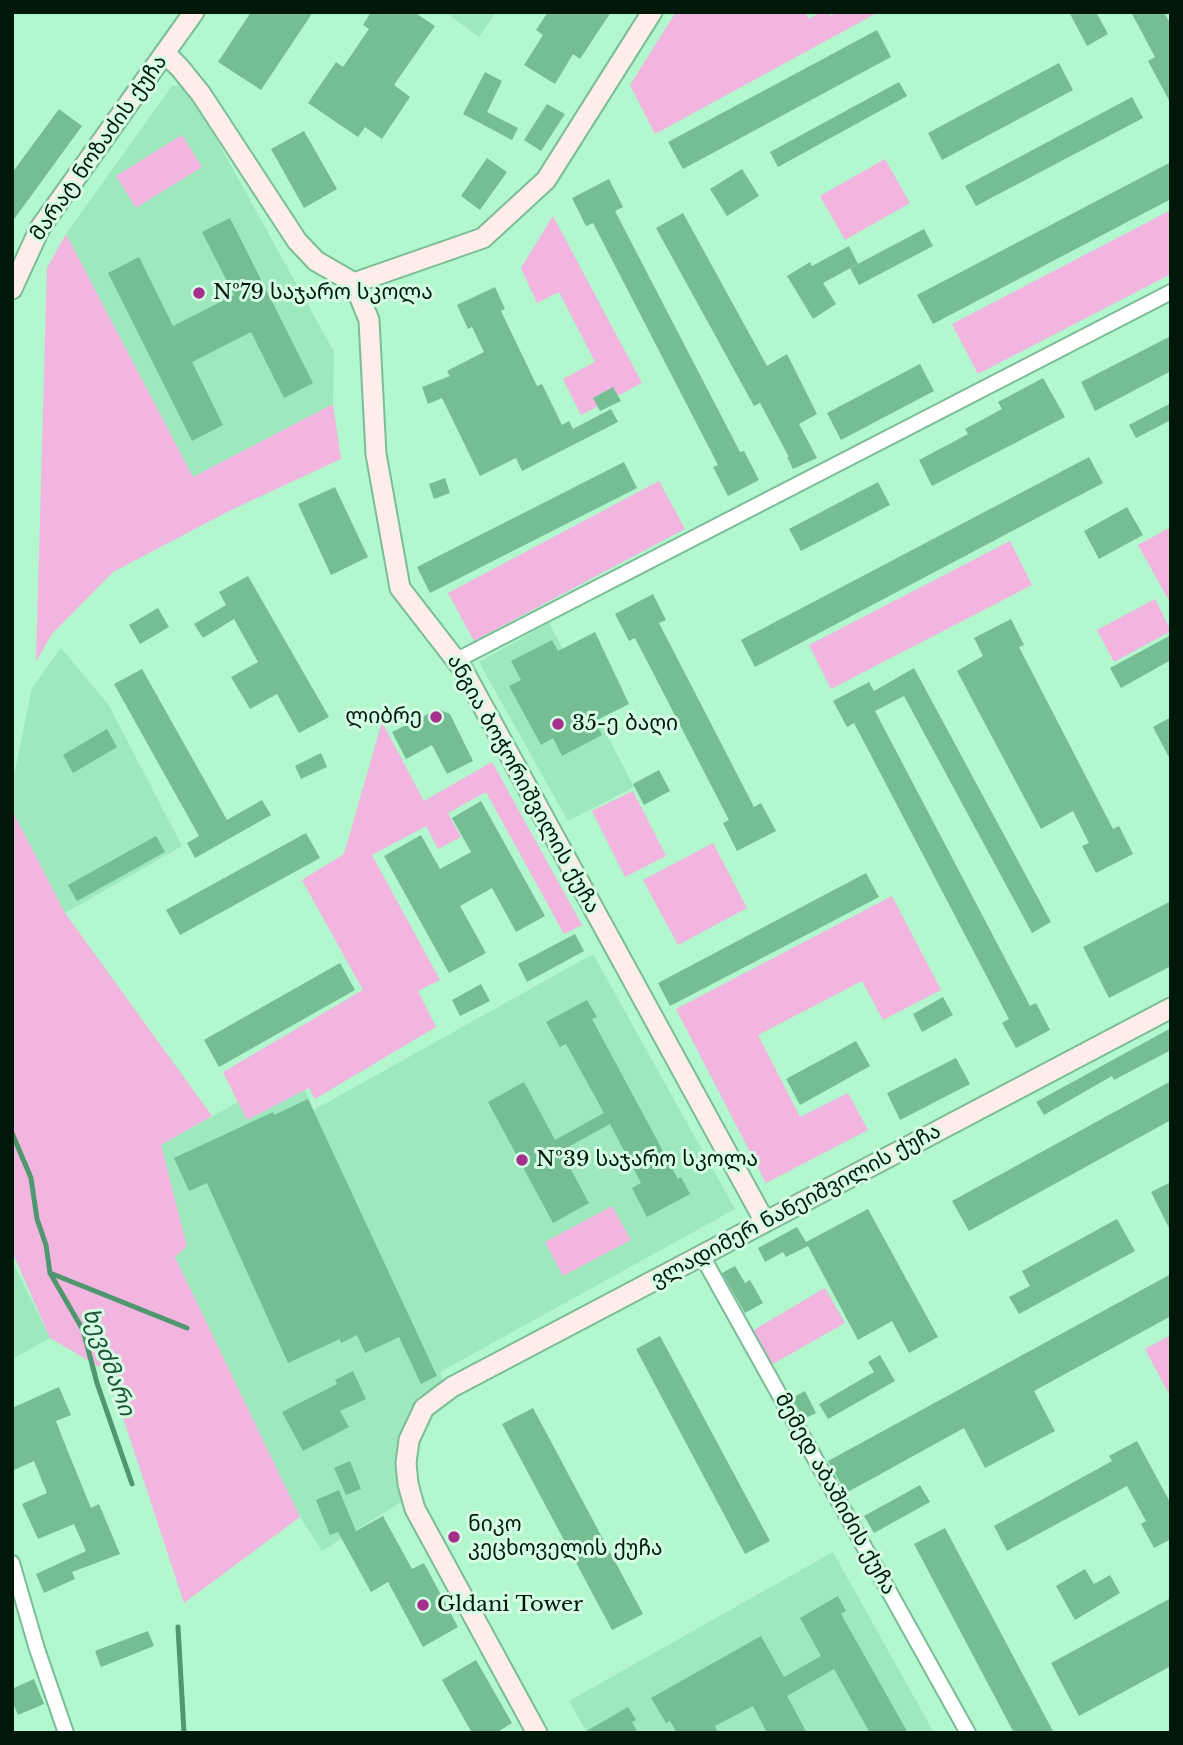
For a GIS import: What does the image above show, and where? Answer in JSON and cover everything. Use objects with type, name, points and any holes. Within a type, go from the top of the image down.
[{"type":"street","name":"მარატ ნოზაძის ქუჩა","points":[[12,289],[40,228],[194,12]]},
{"type":"street","points":[[165,53],[201,94],[297,241],[316,261],[354,283],[483,238],[546,180],[652,12]]},
{"type":"street","name":"ანგია ბოჭორიშვილის ქუჩა","points":[[354,283],[369,320],[376,454],[400,587],[457,660],[765,1222]]},
{"type":"street","points":[[457,660],[1171,292]]},
{"type":"street","name":"ვლადიმერ ნანეიშვილის ქუჩა","points":[[537,1733],[415,1509],[408,1484],[406,1462],[409,1440],[424,1408],[452,1387],[1171,1008]]},
{"type":"street","name":"მემედ აბაშიძის ქუჩა","points":[[702,1255],[968,1733]]},
{"type":"street","points":[[12,1563],[37,1649],[66,1733]]},
{"type":"shaded area","points":[[445,12],[496,12],[479,37]]},
{"type":"shaded area","points":[[676,12],[805,12],[809,19],[821,12],[828,12],[831,16],[838,12],[875,14],[655,134],[630,85]]},
{"type":"shaded area","name":"№79 საჯარო სკოლა","points":[[172,86],[187,86],[334,352],[333,404],[193,477],[66,234]]},
{"type":"shaded area","points":[[182,135],[202,167],[136,208],[116,176]]},
{"type":"shaded area","points":[[885,159],[910,203],[845,240],[820,196]]},
{"type":"shaded area","points":[[1171,210],[1171,274],[978,374],[952,324]]},
{"type":"shaded area","points":[[553,216],[642,383],[581,415],[563,379],[595,362],[559,292],[537,303],[521,268]]},
{"type":"shaded area","points":[[66,234],[193,477],[333,404],[341,459],[231,510],[113,572],[51,635],[36,662],[47,268]]},
{"type":"shaded area","points":[[659,481],[685,529],[474,641],[448,593]]},
{"type":"shaded area","points":[[1171,527],[1171,604],[1138,545]]},
{"type":"shaded area","points":[[1010,541],[1032,585],[831,689],[809,645]]},
{"type":"shaded area","points":[[1155,599],[1171,631],[1114,662],[1097,630]]},
{"type":"shaded area","name":"35-ე ბაღი","points":[[549,623],[634,787],[568,821],[479,662]]},
{"type":"shaded area","points":[[61,648],[108,704],[182,846],[65,913],[12,810],[12,785],[32,688]]},
{"type":"shaded area","points":[[382,722],[424,801],[492,762],[582,925],[564,934],[486,792],[448,813],[461,837],[438,849],[426,826],[372,855],[440,980],[418,991],[436,1027],[315,1099],[309,1088],[247,1120],[223,1072],[363,990],[302,880],[344,854]]},
{"type":"shaded area","points":[[633,791],[666,856],[625,877],[592,811]]},
{"type":"shaded area","points":[[12,810],[65,913],[212,1116],[161,1145],[187,1246],[175,1257],[300,1517],[184,1603],[108,1372],[50,1338],[12,1251]]},
{"type":"shaded area","points":[[713,843],[747,908],[678,945],[643,880]]},
{"type":"shaded area","points":[[892,896],[941,990],[883,1020],[862,981],[758,1035],[800,1117],[848,1093],[868,1130],[766,1183],[676,1009]]},
{"type":"shaded area","points":[[593,954],[735,1209],[440,1372],[443,1381],[418,1397],[401,1446],[403,1501],[322,1551],[300,1517],[175,1257],[161,1145],[295,1070],[314,1110]]},
{"type":"shaded area","points":[[612,1206],[631,1240],[563,1276],[545,1242]]},
{"type":"shaded area","points":[[12,1261],[50,1338],[12,1359]]},
{"type":"shaded area","points":[[825,1288],[845,1323],[771,1365],[752,1331]]},
{"type":"shaded area","points":[[1171,1335],[1171,1398],[1145,1349]]},
{"type":"shaded area","points":[[833,1552],[934,1733],[587,1733],[569,1701]]},
{"type":"building","points":[[251,12],[313,12],[261,90],[218,62]]},
{"type":"building","points":[[371,12],[414,12],[435,26],[394,85],[410,97],[382,139],[365,127],[358,137],[308,103],[336,62],[343,67],[369,29],[363,25]]},
{"type":"building","points":[[548,12],[611,12],[580,59],[573,54],[555,84],[524,65],[543,35],[536,30]]},
{"type":"building","points":[[1069,12],[1096,12],[1108,34],[1087,46]]},
{"type":"building","points":[[1131,12],[1164,12],[1171,25],[1171,104],[1148,61],[1155,57]]},
{"type":"building","points":[[877,30],[891,57],[683,169],[668,142]]},
{"type":"building","points":[[1059,63],[1073,90],[942,160],[928,133]]},
{"type":"building","points":[[485,72],[502,81],[487,112],[518,128],[512,140],[463,114]]},
{"type":"building","points":[[899,82],[907,96],[778,167],[770,152]]},
{"type":"building","points":[[1132,97],[1143,118],[976,206],[965,186]]},
{"type":"building","points":[[547,104],[565,114],[541,151],[524,140]]},
{"type":"building","points":[[59,109],[82,126],[12,222],[12,173]]},
{"type":"building","points":[[304,131],[337,189],[304,208],[271,149]]},
{"type":"building","points":[[487,158],[507,172],[480,210],[461,196]]},
{"type":"building","points":[[1171,162],[1171,199],[933,324],[917,295]]},
{"type":"building","points":[[742,169],[759,196],[727,216],[710,189]]},
{"type":"building","points":[[609,179],[623,207],[615,211],[740,452],[744,451],[759,480],[728,496],[713,467],[718,465],[593,223],[586,226],[572,198]]},
{"type":"building","points":[[683,213],[767,366],[787,354],[817,414],[799,424],[817,458],[793,469],[760,403],[754,406],[656,228]]},
{"type":"building","points":[[230,218],[313,383],[284,398],[251,332],[192,362],[223,425],[192,441],[108,273],[139,257],[173,326],[234,295],[202,232]]},
{"type":"building","points":[[924,229],[933,246],[859,285],[850,268]]},
{"type":"building","points":[[849,246],[858,264],[823,283],[836,304],[813,319],[787,276],[810,262],[812,266]]},
{"type":"building","points":[[495,287],[505,309],[501,311],[537,386],[542,384],[562,425],[569,421],[573,429],[611,409],[618,422],[522,471],[516,458],[480,476],[442,398],[428,404],[422,387],[450,376],[447,371],[484,352],[472,327],[468,329],[457,305]]},
{"type":"building","points":[[1171,336],[1171,371],[1095,411],[1081,382]]},
{"type":"building","points":[[920,364],[934,391],[841,440],[827,413]]},
{"type":"building","points":[[1043,378],[1065,417],[932,486],[919,460],[968,434],[965,429],[1002,409],[998,402]]},
{"type":"building","points":[[613,387],[621,401],[600,411],[593,398]]},
{"type":"building","points":[[1171,403],[1171,420],[1136,438],[1129,425]]},
{"type":"building","points":[[1089,457],[1103,483],[755,667],[741,640]]},
{"type":"building","points":[[624,462],[637,488],[430,593],[417,567]]},
{"type":"building","points":[[445,478],[450,493],[434,499],[429,484]]},
{"type":"building","points":[[878,482],[890,505],[801,551],[789,529]]},
{"type":"building","points":[[335,487],[368,557],[331,575],[298,504]]},
{"type":"building","points":[[1127,507],[1143,535],[1099,559],[1084,531]]},
{"type":"building","points":[[248,576],[329,717],[299,733],[277,694],[250,709],[231,677],[258,662],[234,619],[203,638],[194,624],[226,605],[219,592]]},
{"type":"building","points":[[653,594],[666,620],[659,623],[754,807],[761,803],[776,831],[737,851],[723,823],[729,820],[635,638],[629,641],[615,614]]},
{"type":"building","points":[[158,608],[169,627],[140,644],[129,625]]},
{"type":"building","points":[[1011,619],[1024,645],[1019,647],[1113,829],[1119,826],[1133,854],[1096,873],[1082,846],[1089,843],[1073,811],[1041,829],[957,671],[983,656],[974,638]]},
{"type":"building","points":[[595,632],[629,704],[595,721],[602,735],[562,756],[553,738],[541,745],[509,686],[521,680],[511,661],[552,640],[558,651]]},
{"type":"building","points":[[1171,635],[1171,660],[1121,688],[1110,668]]},
{"type":"building","points":[[914,668],[1051,922],[1032,933],[904,696],[875,711],[1030,1006],[1036,1003],[1050,1030],[1016,1048],[1002,1023],[1009,1019],[854,723],[847,727],[833,701],[869,682],[874,691]]},
{"type":"building","points":[[142,669],[227,820],[262,800],[271,815],[195,858],[187,843],[199,836],[114,684]]},
{"type":"building","points":[[438,709],[450,714],[473,761],[447,774],[432,745],[406,759],[392,732]]},
{"type":"building","points":[[1171,717],[1171,761],[1153,727]]},
{"type":"building","points":[[107,729],[117,747],[73,773],[63,755]]},
{"type":"building","points":[[321,753],[327,767],[301,779],[295,766]]},
{"type":"building","points":[[659,770],[670,791],[644,805],[633,784]]},
{"type":"building","points":[[481,801],[545,916],[516,932],[492,888],[460,906],[486,953],[449,973],[384,856],[421,835],[440,869],[471,852],[452,818]]},
{"type":"building","points":[[306,833],[320,858],[180,935],[166,910]]},
{"type":"building","points":[[156,836],[165,852],[77,901],[68,885]]},
{"type":"building","points":[[866,873],[879,897],[670,1006],[658,983]]},
{"type":"building","points":[[1171,901],[1171,966],[1109,998],[1083,947]]},
{"type":"building","points":[[575,934],[584,951],[527,982],[518,964]]},
{"type":"building","points":[[340,963],[355,990],[219,1067],[204,1040]]},
{"type":"building","points":[[481,984],[490,1001],[460,1016],[452,1000]]},
{"type":"building","points":[[943,997],[953,1015],[922,1032],[913,1014]]},
{"type":"building","points":[[587,1000],[597,1017],[592,1019],[678,1179],[681,1177],[690,1194],[647,1217],[632,1188],[641,1183],[610,1124],[561,1151],[589,1203],[553,1223],[488,1102],[524,1082],[555,1140],[604,1113],[566,1044],[560,1047],[546,1022]]},
{"type":"building","points":[[1171,1028],[1171,1050],[1114,1080],[1112,1076],[1044,1115],[1036,1102]]},
{"type":"building","points":[[856,1041],[870,1066],[800,1105],[786,1079]]},
{"type":"building","points":[[956,1058],[970,1084],[900,1120],[887,1093]]},
{"type":"building","points":[[1171,1081],[1171,1120],[969,1231],[952,1201]]},
{"type":"building","points":[[308,1099],[437,1376],[421,1384],[399,1337],[365,1353],[357,1335],[341,1343],[340,1339],[288,1363],[207,1183],[189,1191],[174,1158],[273,1112],[274,1115]]},
{"type":"building","points":[[1171,1182],[1171,1232],[1151,1192]]},
{"type":"building","points":[[868,1209],[938,1337],[909,1353],[892,1321],[858,1340],[808,1246],[786,1257],[783,1252],[765,1262],[758,1248],[797,1227],[806,1242]]},
{"type":"building","points":[[1117,1219],[1135,1251],[1019,1314],[1009,1297],[1030,1286],[1022,1271]]},
{"type":"building","points":[[735,1266],[745,1283],[750,1280],[763,1303],[745,1313],[722,1273]]},
{"type":"building","points":[[1171,1274],[1171,1316],[1034,1391],[1055,1431],[985,1468],[964,1428],[846,1493],[828,1461]]},
{"type":"building","points":[[660,1336],[770,1541],[745,1554],[636,1349]]},
{"type":"building","points":[[880,1355],[895,1381],[828,1419],[819,1404],[874,1372],[868,1362]]},
{"type":"building","points":[[353,1371],[366,1399],[340,1411],[349,1427],[303,1451],[282,1412],[337,1384],[335,1380]]},
{"type":"building","points":[[59,1387],[71,1415],[56,1421],[91,1508],[99,1504],[120,1554],[72,1572],[75,1579],[44,1593],[36,1574],[86,1551],[74,1524],[38,1539],[22,1504],[47,1493],[34,1461],[12,1471],[12,1408]]},
{"type":"building","points":[[805,1391],[816,1413],[804,1419],[792,1398]]},
{"type":"building","points":[[533,1408],[643,1614],[612,1630],[502,1424]]},
{"type":"building","points":[[1137,1441],[1171,1504],[1171,1539],[1154,1548],[1141,1524],[1146,1521],[1127,1486],[1007,1551],[994,1526],[1112,1461],[1109,1456]]},
{"type":"building","points":[[350,1461],[361,1489],[346,1495],[334,1468]]},
{"type":"building","points":[[920,1485],[930,1502],[874,1533],[864,1516]]},
{"type":"building","points":[[339,1490],[356,1531],[383,1516],[412,1569],[424,1563],[458,1627],[423,1647],[388,1582],[371,1592],[338,1532],[330,1535],[316,1500]]},
{"type":"building","points":[[945,1528],[1054,1733],[1014,1733],[914,1544]]},
{"type":"building","points":[[1085,1569],[1094,1584],[1110,1575],[1120,1593],[1075,1620],[1056,1586]]},
{"type":"building","points":[[838,1596],[846,1611],[841,1614],[908,1733],[870,1733],[834,1669],[787,1696],[807,1733],[767,1733],[753,1706],[715,1726],[718,1733],[677,1733],[670,1721],[666,1723],[651,1698],[761,1636],[784,1677],[821,1656],[800,1618]]},
{"type":"building","points":[[1171,1598],[1171,1666],[1079,1716],[1051,1663]]},
{"type":"building","points":[[148,1631],[154,1646],[101,1667],[95,1651]]},
{"type":"building","name":"Gldani Tower","points":[[476,1660],[512,1723],[496,1733],[472,1733],[442,1680]]},
{"type":"building","points":[[34,1679],[44,1704],[18,1715],[12,1701],[12,1689]]},
{"type":"building","points":[[628,1707],[636,1720],[632,1722],[638,1733],[583,1733]]},
{"type":"waterway","name":"ხევძმარი","points":[[12,1133],[31,1178],[37,1219],[46,1245],[50,1273],[83,1330],[97,1383],[132,1484]]},
{"type":"waterway","points":[[50,1273],[187,1328]]},
{"type":"waterway","name":"ხევძმარი","points":[[178,1627],[184,1733]]},
{"type":"place","name":"№79 საჯარო სკოლა","points":[[199,293]]},
{"type":"place","name":"ლიბრე","points":[[436,717]]},
{"type":"place","name":"35-ე ბაღი","points":[[558,724]]},
{"type":"place","name":"№39 საჯარო სკოლა","points":[[522,1160]]},
{"type":"place","name":"ნიკო კეცხოველის ქუჩა","points":[[454,1537]]},
{"type":"place","name":"Gldani Tower","points":[[423,1605]]}]
